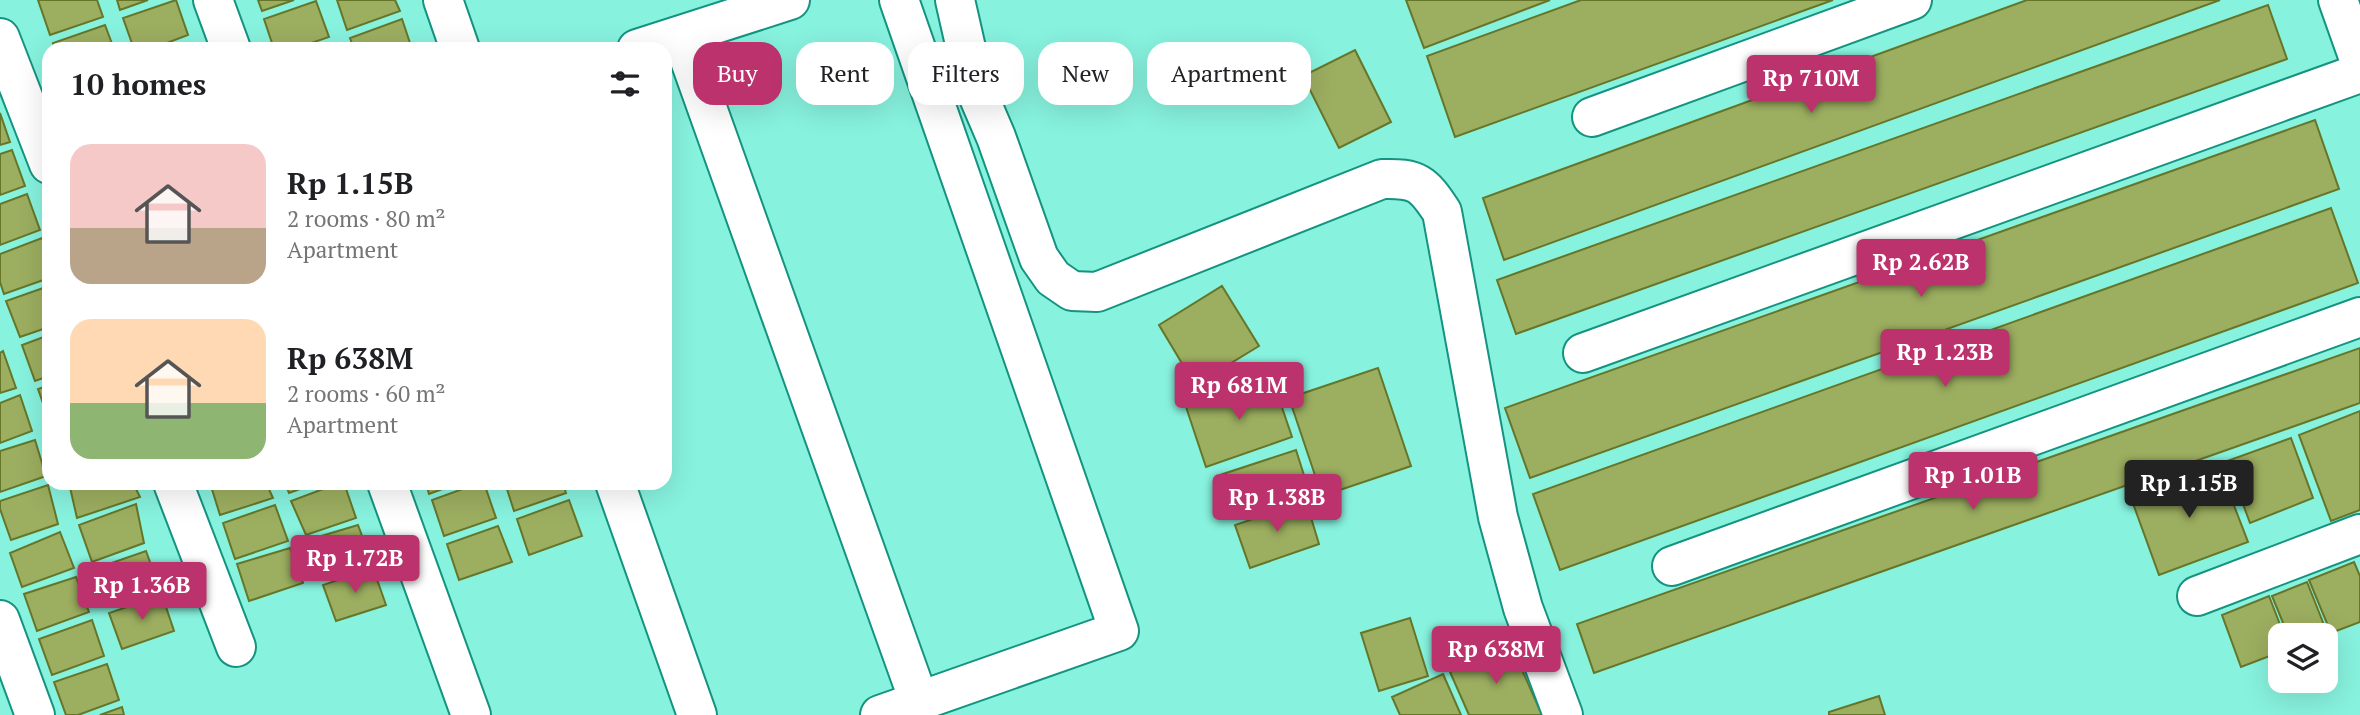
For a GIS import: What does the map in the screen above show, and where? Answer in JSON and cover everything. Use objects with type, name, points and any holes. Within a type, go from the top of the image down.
[{"type":"street","points":[[213,0],[228,42]]},
{"type":"street","points":[[443,0],[458,42]]},
{"type":"street","points":[[659,42],[790,0]]},
{"type":"street","points":[[880,715],[1119,631],[899,0]]},
{"type":"street","points":[[955,0],[975,88],[996,136],[1038,258],[1053,278],[1072,291],[1097,292],[1382,179],[1408,178],[1429,191],[1442,212],[1498,517],[1523,608],[1563,715]]},
{"type":"street","points":[[1592,117],[1912,0]]},
{"type":"street","points":[[2338,0],[2360,62]]},
{"type":"street","points":[[681,35],[919,701]]},
{"type":"street","points":[[0,38],[42,146]]},
{"type":"street","points":[[1583,353],[2360,73]]},
{"type":"street","points":[[1672,566],[2360,317]]},
{"type":"street","points":[[176,490],[236,647]]},
{"type":"street","points":[[390,490],[471,715]]},
{"type":"street","points":[[617,490],[697,715]]},
{"type":"street","points":[[2197,596],[2360,534]]},
{"type":"street","points":[[0,620],[35,715]]},
{"type":"building","points":[[38,0],[97,0],[103,17],[50,35]]},
{"type":"building","points":[[117,0],[148,0],[120,10]]},
{"type":"building","points":[[176,0],[188,35],[170,42],[132,42],[123,18]]},
{"type":"building","points":[[258,0],[294,0],[262,11]]},
{"type":"building","points":[[337,0],[395,0],[400,11],[347,30]]},
{"type":"building","points":[[1406,0],[1550,0],[1424,48]]},
{"type":"building","points":[[1581,0],[1833,0],[1455,137],[1427,56]]},
{"type":"building","points":[[2027,0],[2220,0],[1504,260],[1483,198]]},
{"type":"building","points":[[316,1],[329,37],[314,42],[272,42],[264,19]]},
{"type":"building","points":[[2268,5],[2287,59],[1516,334],[1497,280]]},
{"type":"building","points":[[402,19],[410,42],[351,42],[350,38]]},
{"type":"building","points":[[105,25],[111,42],[56,42]]},
{"type":"building","points":[[1355,50],[1391,122],[1339,148],[1311,92],[1311,72]]},
{"type":"building","points":[[0,113],[10,142],[0,145]]},
{"type":"building","points":[[2315,120],[2339,189],[1530,478],[1505,408]]},
{"type":"building","points":[[12,150],[25,186],[0,195],[0,154]]},
{"type":"building","points":[[27,194],[40,230],[0,245],[0,204]]},
{"type":"building","points":[[2331,208],[2358,283],[1560,570],[1533,494]]},
{"type":"building","points":[[42,238],[42,280],[4,294],[0,282],[0,254]]},
{"type":"building","points":[[1222,286],[1259,346],[1195,385],[1159,325]]},
{"type":"building","points":[[42,288],[42,329],[20,337],[6,301]]},
{"type":"building","points":[[42,338],[42,378],[35,381],[22,345]]},
{"type":"building","points":[[2360,348],[2360,403],[1594,673],[1577,624]]},
{"type":"building","points":[[3,351],[16,388],[0,393],[0,353]]},
{"type":"building","points":[[1378,368],[1411,466],[1322,496],[1289,398]]},
{"type":"building","points":[[1272,378],[1292,437],[1206,467],[1186,407]]},
{"type":"building","points":[[20,395],[32,431],[0,443],[0,403]]},
{"type":"building","points":[[2360,411],[2360,510],[2331,521],[2299,435]]},
{"type":"building","points":[[2291,438],[2313,498],[2250,523],[2227,461]]},
{"type":"building","points":[[35,440],[42,463],[42,477],[0,492],[0,451]]},
{"type":"building","points":[[1296,450],[1309,491],[1233,516],[1220,475]]},
{"type":"building","points":[[2218,464],[2248,542],[2159,575],[2131,498]]},
{"type":"building","points":[[42,487],[42,490],[49,490],[58,524],[11,540],[0,509],[0,501]]},
{"type":"building","points":[[71,490],[136,490],[140,497],[77,518]]},
{"type":"building","points":[[212,490],[269,490],[273,498],[220,515]]},
{"type":"building","points":[[320,490],[346,490],[356,518],[306,535],[291,501]]},
{"type":"building","points":[[460,490],[486,490],[496,518],[444,536],[432,500]]},
{"type":"building","points":[[507,490],[565,490],[566,493],[514,511]]},
{"type":"building","points":[[569,500],[582,536],[529,555],[517,519]]},
{"type":"building","points":[[1306,501],[1319,544],[1250,568],[1235,525]]},
{"type":"building","points":[[136,504],[144,543],[92,562],[79,525]]},
{"type":"building","points":[[275,505],[288,541],[235,559],[223,523]]},
{"type":"building","points":[[358,525],[371,560],[321,577],[308,540]]},
{"type":"building","points":[[498,526],[512,562],[459,580],[447,544]]},
{"type":"building","points":[[60,532],[74,568],[22,587],[10,553]]},
{"type":"building","points":[[290,548],[303,583],[249,601],[237,564]]},
{"type":"building","points":[[146,551],[159,587],[107,606],[94,569]]},
{"type":"building","points":[[2354,562],[2360,576],[2360,622],[2338,630],[2338,623],[2327,623],[2309,580]]},
{"type":"building","points":[[373,568],[386,605],[336,621],[323,585]]},
{"type":"building","points":[[76,577],[89,612],[37,631],[24,594]]},
{"type":"building","points":[[2307,582],[2323,623],[2283,623],[2272,596]]},
{"type":"building","points":[[162,595],[174,631],[122,649],[109,613]]},
{"type":"building","points":[[2269,596],[2279,623],[2268,623],[2268,657],[2241,667],[2222,615]]},
{"type":"building","points":[[1410,618],[1428,676],[1379,691],[1361,633]]},
{"type":"building","points":[[92,620],[104,656],[52,675],[39,639]]},
{"type":"building","points":[[1511,645],[1542,715],[1469,715],[1450,672]]},
{"type":"building","points":[[107,664],[119,700],[78,715],[66,715],[54,682]]},
{"type":"building","points":[[1443,674],[1461,715],[1400,715],[1392,697]]},
{"type":"building","points":[[1879,696],[1885,715],[1829,715],[1829,712]]},
{"type":"building","points":[[122,707],[124,715],[100,715]]}]
